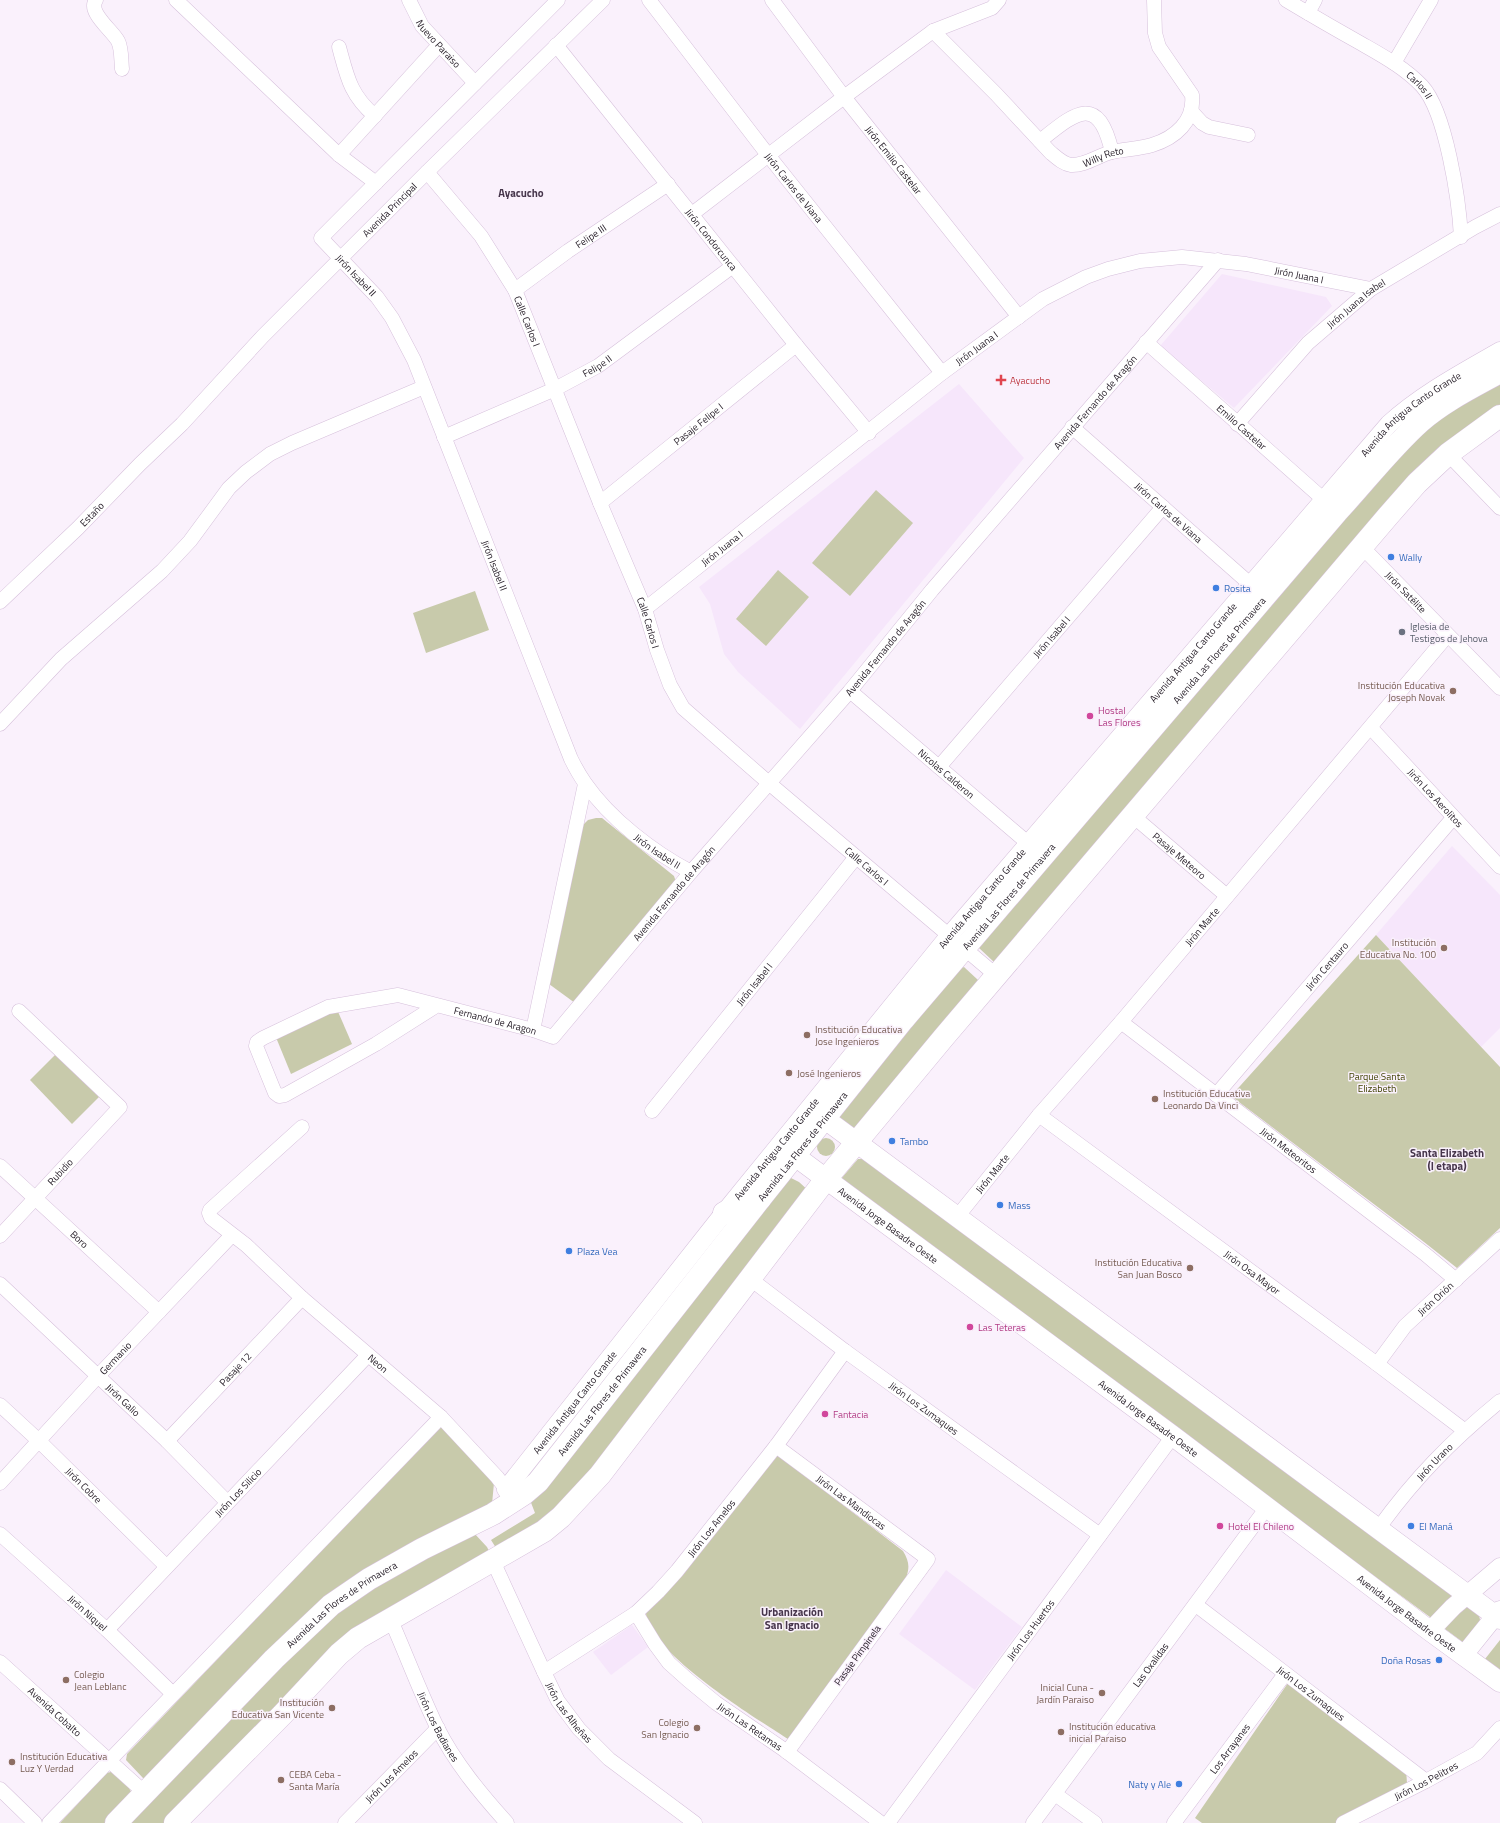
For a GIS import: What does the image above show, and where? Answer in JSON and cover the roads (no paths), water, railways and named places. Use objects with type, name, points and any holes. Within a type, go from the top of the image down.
[{"type":"main road","name":"Avenida Las Flores de Primavera","points":[[116,1823],[274,1659],[331,1605],[369,1579],[422,1549],[493,1514],[510,1495],[538,1482],[760,1199],[904,1020],[957,942],[1331,506],[1421,421],[1437,408],[1500,372]]},
{"type":"main road","points":[[175,1823],[282,1715],[339,1654],[358,1638],[390,1618],[527,1542],[561,1517],[600,1475],[826,1179],[939,1043],[1417,483],[1448,454],[1500,416]]},
{"type":"main road","points":[[825,1119],[1467,1596],[1498,1615]]},
{"type":"main road","name":"Avenida Jorge Basadre Oeste","points":[[795,1156],[1268,1506],[1430,1631],[1500,1682]]},
{"type":"main road","points":[[724,1213],[736,1206],[760,1199]]},
{"type":"street","points":[[96,0],[94,8],[96,14],[117,40],[120,47],[122,69]]},
{"type":"street","points":[[176,0],[339,155],[376,183],[558,0]]},
{"type":"street","name":"Avenida Principal","points":[[182,424],[262,336],[603,0]]},
{"type":"street","name":"Jirón Carlos de Viana","points":[[649,0],[768,155],[942,373]]},
{"type":"street","name":"Jirón Emilio Castelar","points":[[772,0],[844,97],[1019,317]]},
{"type":"street","points":[[692,214],[844,97],[933,31],[992,8],[999,0]]},
{"type":"street","points":[[1154,0],[1155,33],[1160,47],[1192,95],[1193,104],[1191,111],[1202,123],[1209,127],[1248,135]]},
{"type":"street","name":"Carlos II","points":[[1286,0],[1394,63],[1422,86],[1433,100],[1446,142],[1460,218],[1461,237]]},
{"type":"street","points":[[1308,13],[1315,0]]},
{"type":"street","points":[[1394,63],[1431,0]]},
{"type":"street","name":"Nuevo Paraiso","points":[[411,1],[422,26],[475,83]]},
{"type":"street","name":"Willy Reto","points":[[933,31],[1059,160],[1071,165],[1088,161],[1112,152],[1152,145],[1174,134],[1183,127],[1191,111]]},
{"type":"street","points":[[339,155],[439,45]]},
{"type":"street","name":"Jirón Condorcunca","points":[[556,45],[796,345],[869,433]]},
{"type":"street","points":[[339,47],[350,87],[363,106],[375,116]]},
{"type":"street","points":[[1040,141],[1074,116],[1082,113],[1091,115],[1100,121],[1107,133],[1112,152]]},
{"type":"street","name":"Calle Carlos I","points":[[427,172],[481,236],[515,290],[600,503],[645,609],[657,650],[670,685],[682,708],[997,976]]},
{"type":"street","name":"Jirón Isabel II","points":[[376,183],[321,238],[340,260],[377,297],[392,318],[414,360],[571,759],[585,784],[603,805],[628,828],[673,862],[691,872]]},
{"type":"street","name":"Felipe III","points":[[515,290],[568,251],[668,184]]},
{"type":"street","name":"Jirón Juana Isabel","points":[[1237,424],[1308,343],[1371,289],[1500,214]]},
{"type":"street","name":"Jirón Juana I","points":[[645,609],[869,433],[942,373],[1054,293],[1086,277],[1108,269],[1161,258],[1182,257],[1246,264],[1371,289]]},
{"type":"street","name":"Avenida Fernando de Aragón","points":[[552,1037],[691,872],[770,784],[850,691],[932,590],[1218,260]]},
{"type":"street","name":"Felipe II","points":[[444,437],[554,389],[598,366],[733,266]]},
{"type":"street","name":"Emilio Castelar","points":[[1146,342],[1331,506]]},
{"type":"street","name":"Pasaje Felipe I","points":[[600,503],[796,345]]},
{"type":"street","name":"Avenida Antigua Canto Grande","points":[[1331,506],[1389,424],[1406,409],[1500,351]]},
{"type":"street","points":[[0,724],[61,659],[162,571],[190,541],[229,488],[246,472],[270,454],[292,443],[424,387]]},
{"type":"street","name":"Estaño","points":[[0,602],[73,533],[140,464],[182,424]]},
{"type":"street","name":"Jirón Carlos de Viana","points":[[1072,427],[1258,591]]},
{"type":"street","points":[[1448,454],[1500,508]]},
{"type":"street","name":"Jirón Isabel I","points":[[939,767],[1163,507]]},
{"type":"street","name":"Jirón Satélite","points":[[1362,548],[1447,636],[1500,688]]},
{"type":"street","name":"Jirón Marte","points":[[957,1217],[1039,1115],[1121,1022],[1371,728],[1447,636]]},
{"type":"street","name":"Nicolas Calderon","points":[[850,691],[1036,850]]},
{"type":"street","name":"Jirón Los Aerolitos","points":[[1371,728],[1500,867]]},
{"type":"street","points":[[533,1030],[585,784]]},
{"type":"street","name":"Pasaje Meteoro","points":[[1133,816],[1227,896]]},
{"type":"street","name":"Jirón Centauro","points":[[1216,1095],[1453,818]]},
{"type":"street","name":"Jirón Isabel I","points":[[652,1111],[856,857]]},
{"type":"street","name":"Avenida Antigua Canto Grande","points":[[510,1495],[724,1213],[957,942]]},
{"type":"street","name":"Fernando de Aragon","points":[[436,1006],[376,1044],[284,1096],[279,1096],[275,1093],[256,1046],[257,1042],[263,1038],[328,1007],[398,995],[533,1030],[552,1037]]},
{"type":"street","name":"Rubidio","points":[[0,1236],[120,1107],[19,1011]]},
{"type":"street","name":"Jirón Meteoritos","points":[[1121,1022],[1425,1254],[1456,1280]]},
{"type":"street","name":"Jirón Osa Mayor","points":[[1039,1115],[1377,1364],[1464,1430]]},
{"type":"street","name":"Neon","points":[[302,1127],[210,1210],[209,1213],[212,1218],[232,1236],[246,1245],[302,1298],[441,1417],[497,1477],[510,1495]]},
{"type":"street","name":"Boro","points":[[0,1166],[159,1312]]},
{"type":"street","name":"Germanio","points":[[0,1483],[98,1376],[232,1236]]},
{"type":"street","name":"Jirón Orión","points":[[1377,1364],[1405,1326],[1500,1239]]},
{"type":"street","name":"Jirón Los Zumaques","points":[[749,1278],[1100,1535]]},
{"type":"street","name":"Jirón Galio","points":[[0,1284],[167,1441],[227,1502]]},
{"type":"street","name":"Pasaje 12","points":[[167,1441],[302,1298]]},
{"type":"street","name":"Jirón Los Amelos","points":[[544,1672],[636,1613],[677,1571],[776,1446],[846,1350]]},
{"type":"street","name":"Jirón Los Silicio","points":[[107,1630],[166,1566],[368,1355]]},
{"type":"street","name":"Jirón Urano","points":[[1378,1529],[1424,1470],[1464,1430],[1500,1401]]},
{"type":"street","name":"Jirón Cobre","points":[[0,1405],[38,1440],[166,1566]]},
{"type":"street","points":[[49,1823],[441,1417]]},
{"type":"street","name":"Jirón Los Huertos","points":[[888,1823],[1173,1436]]},
{"type":"street","name":"Jirón Las Mandiocas","points":[[776,1446],[928,1559]]},
{"type":"street","name":"Las Oxalidas","points":[[1033,1823],[1196,1606],[1268,1506]]},
{"type":"street","name":"Jirón Niquel","points":[[0,1534],[107,1630],[174,1694]]},
{"type":"street","name":"Pasaje Pimpinela","points":[[787,1752],[928,1559]]},
{"type":"street","name":"Jirón Las Alheñas","points":[[493,1561],[558,1701],[579,1729],[610,1759],[695,1823]]},
{"type":"street","points":[[1430,1631],[1453,1607],[1500,1567]]},
{"type":"street","name":"Jirón Los Zumaques","points":[[1196,1606],[1426,1781]]},
{"type":"street","name":"Jirón Las Retamas","points":[[636,1613],[655,1644],[674,1667],[716,1703],[787,1752],[881,1823]]},
{"type":"street","points":[[1463,1656],[1498,1615]]},
{"type":"street","name":"Jirón Los Badianes","points":[[390,1618],[438,1728],[463,1769],[486,1800],[507,1823]]},
{"type":"street","name":"Avenida Cobalto","points":[[0,1662],[145,1793]]},
{"type":"street","name":"Los Arrayanes","points":[[1174,1823],[1285,1674]]},
{"type":"street","name":"Jirón Los Amelos","points":[[345,1823],[438,1728]]},
{"type":"street","name":"Jirón Los Pelitres","points":[[1344,1823],[1477,1753],[1500,1728]]},
{"type":"street","points":[[0,1789],[35,1823]]},
{"type":"street","points":[[1055,1794],[1095,1823]]},
{"type":"place","name":"Ayacucho","points":[[1001,380]]},
{"type":"place","name":"Wally","points":[[1391,557]]},
{"type":"place","name":"Rosita","points":[[1216,588]]},
{"type":"place","name":"Iglesia de Testigos de Jehova","points":[[1402,632]]},
{"type":"place","name":"Institución Educativa Joseph Novak","points":[[1453,691]]},
{"type":"place","name":"Hostal Las Flores","points":[[1090,716]]},
{"type":"place","name":"Institución Educativa No. 100","points":[[1444,948]]},
{"type":"place","name":"Institución Educativa Jose Ingenieros","points":[[807,1035]]},
{"type":"place","name":"José Ingenieros","points":[[789,1073]]},
{"type":"place","name":"Institución Educativa Leonardo Da Vinci","points":[[1155,1099]]},
{"type":"place","name":"Tambo","points":[[892,1141]]},
{"type":"place","name":"Mass","points":[[1000,1205]]},
{"type":"place","name":"Plaza Vea","points":[[569,1251]]},
{"type":"place","name":"Institución Educativa San Juan Bosco","points":[[1190,1268]]},
{"type":"place","name":"Las Teteras","points":[[970,1327]]},
{"type":"place","name":"Fantacia","points":[[825,1414]]},
{"type":"place","name":"Hotel El Chileno","points":[[1220,1526]]},
{"type":"place","name":"El Maná","points":[[1411,1526]]},
{"type":"place","name":"Doña Rosas","points":[[1439,1660]]},
{"type":"place","name":"Colegio Jean Leblanc","points":[[66,1680]]},
{"type":"place","name":"Inicial Cuna - Jardín Paraiso","points":[[1102,1693]]},
{"type":"place","name":"Institución Educativa San Vicente","points":[[332,1708]]},
{"type":"place","name":"Colegio San Ignacio","points":[[697,1728]]},
{"type":"place","name":"Institución educativa inicial Paraiso","points":[[1061,1732]]},
{"type":"place","name":"Institución Educativa Luz Y Verdad","points":[[12,1762]]},
{"type":"place","name":"CEBA Ceba - Santa María","points":[[281,1780]]},
{"type":"place","name":"Naty y Ale","points":[[1179,1784]]},
{"type":"district","name":"Ayacucho","points":[[521,193]]},
{"type":"district","name":"Santa Elizabeth (I etapa)","points":[[1447,1159]]},
{"type":"district","name":"Urbanización San Ignacio","points":[[792,1618]]},
{"type":"park label","name":"Parque Santa Elizabeth","points":[[1377,1082]]}]
